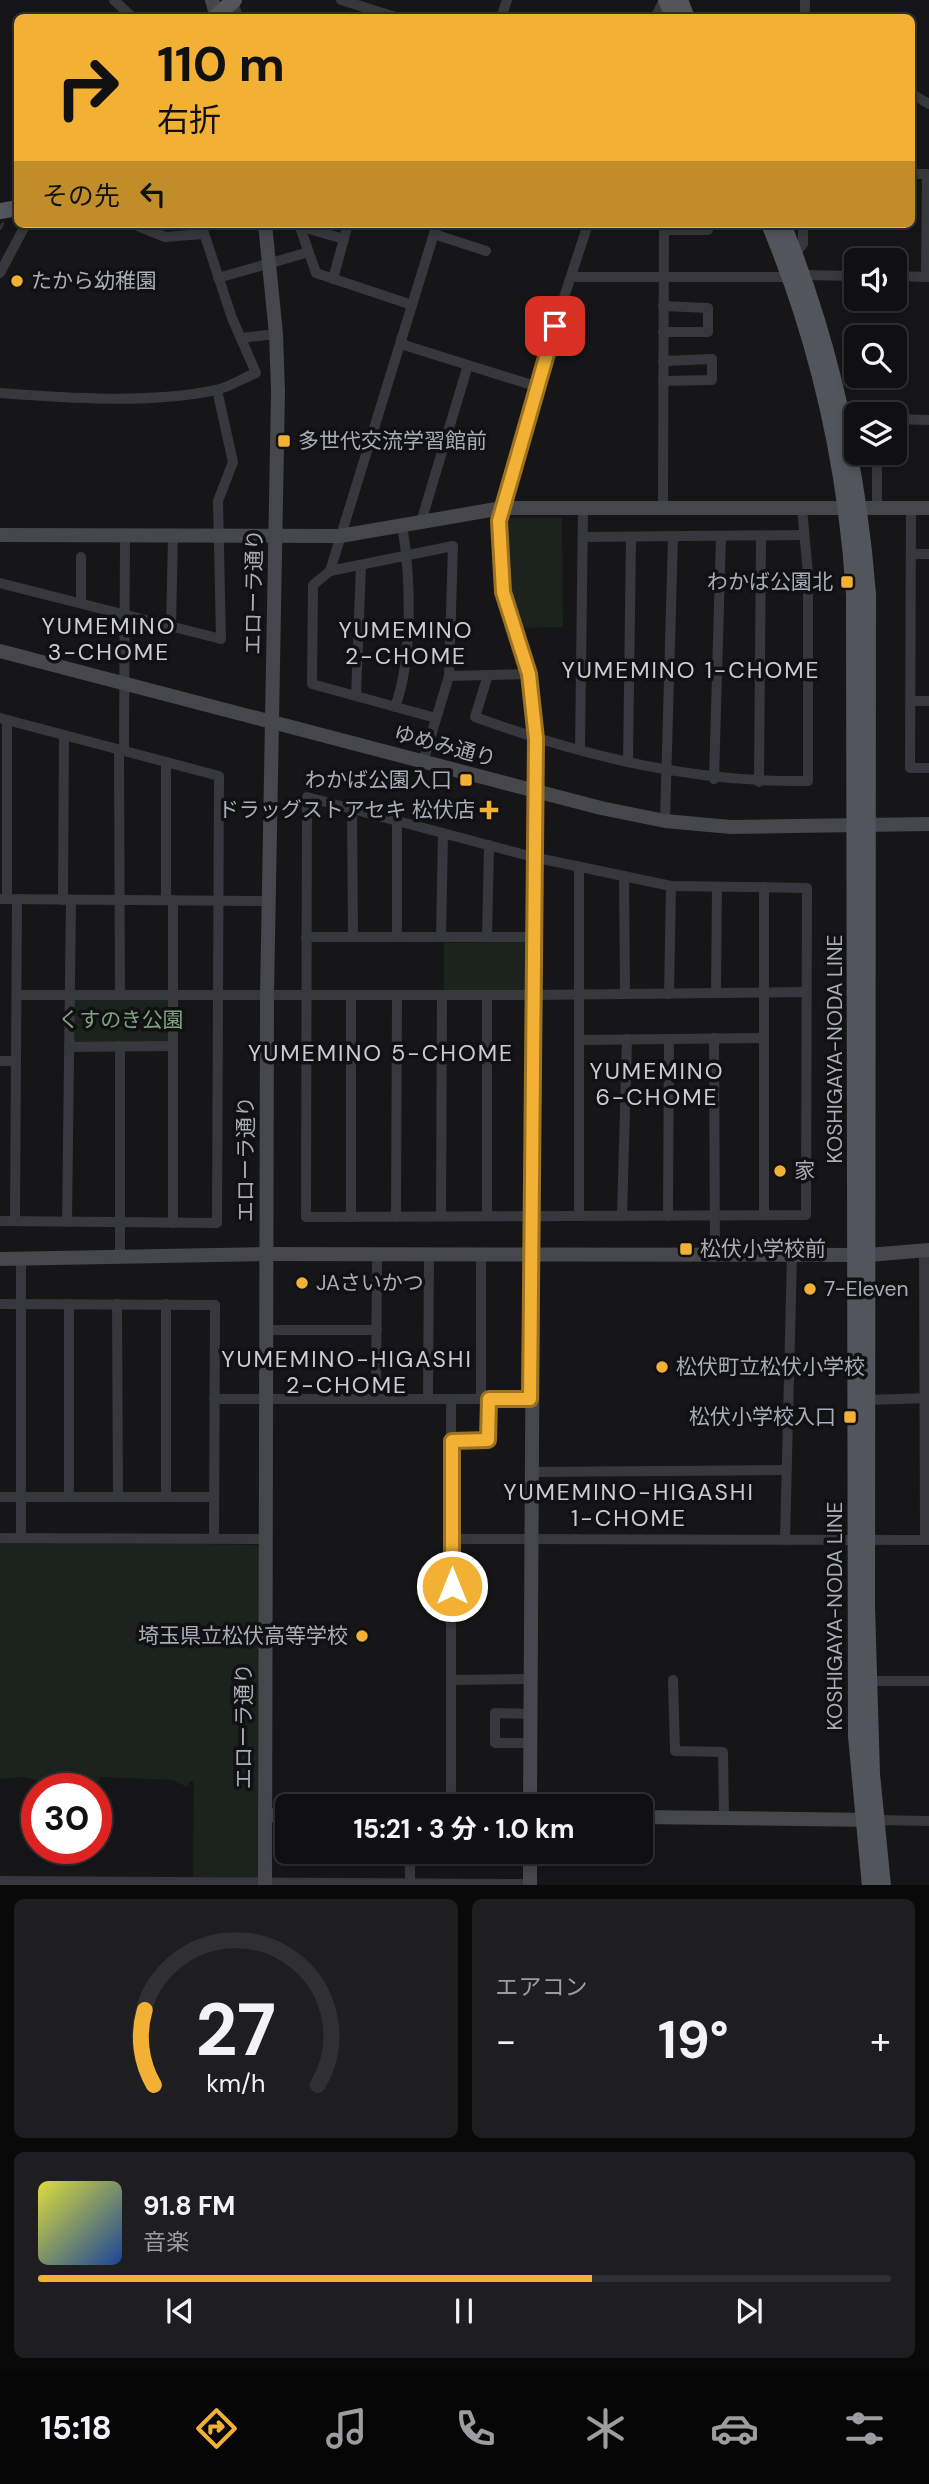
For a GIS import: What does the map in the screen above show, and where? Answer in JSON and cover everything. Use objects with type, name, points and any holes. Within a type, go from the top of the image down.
[{"type":"main road","points":[[215,13],[233,0]]},
{"type":"main road","name":"KOSHIGAYA-NODA LINE","points":[[771,228],[797,276],[839,393],[853,508],[868,594],[862,826],[862,1540],[869,1681],[870,1885]]},
{"type":"main road","name":"KOSHIGAYA-NODA LINE","points":[[785,228],[795,254],[797,276]]},
{"type":"main road","name":"KOSHIGAYA-NODA LINE","points":[[862,1255],[868,1400],[856,1735],[868,1820],[883,1885]]},
{"type":"street","points":[[114,0],[129,14]]},
{"type":"street","points":[[341,0],[360,3],[388,14]]},
{"type":"street","points":[[907,276],[928,277],[927,174],[915,174]]},
{"type":"street","points":[[0,273],[24,228]]},
{"type":"street","points":[[0,393],[94,398],[218,390],[256,373],[218,278],[202,229],[165,237],[143,228]]},
{"type":"street","name":"エローラ通り","points":[[265,1884],[267,995],[276,536],[276,334],[266,228]]},
{"type":"street","points":[[300,228],[316,273],[412,305]]},
{"type":"street","points":[[309,228],[344,239]]},
{"type":"street","points":[[333,279],[347,228]]},
{"type":"street","points":[[530,1794],[533,857],[536,739],[529,674],[515,633],[500,572],[499,521],[535,386],[587,228]]},
{"type":"street","points":[[663,508],[664,228]]},
{"type":"street","points":[[679,228],[708,230]]},
{"type":"street","points":[[795,254],[803,244],[803,228]]},
{"type":"street","points":[[330,571],[435,229],[486,251]]},
{"type":"street","points":[[218,278],[309,252]]},
{"type":"street","points":[[570,277],[844,276]]},
{"type":"street","points":[[663,306],[708,308],[708,332],[663,332]]},
{"type":"street","points":[[241,338],[276,334]]},
{"type":"street","points":[[401,339],[404,345],[535,386]]},
{"type":"street","points":[[663,361],[712,359],[712,380],[663,381]]},
{"type":"street","points":[[421,522],[468,365]]},
{"type":"street","points":[[0,583],[221,639],[218,501],[233,462],[218,390]]},
{"type":"street","points":[[907,419],[929,420]]},
{"type":"street","points":[[877,465],[877,508]]},
{"type":"street","points":[[0,535],[340,536],[502,508],[929,508]]},
{"type":"street","points":[[580,750],[583,508]]},
{"type":"street","points":[[488,675],[475,717],[536,739],[666,771],[714,779],[808,782],[808,574],[802,508]]},
{"type":"street","points":[[911,508],[910,768],[929,768]]},
{"type":"street","points":[[395,707],[402,688],[407,555],[402,525]]},
{"type":"street","points":[[583,537],[804,535]]},
{"type":"street","points":[[120,995],[118,900],[125,684],[125,536]]},
{"type":"street","points":[[171,627],[173,536]]},
{"type":"street","points":[[714,779],[721,536]]},
{"type":"street","points":[[759,782],[761,536]]},
{"type":"street","points":[[628,762],[631,537]]},
{"type":"street","points":[[665,821],[673,537]]},
{"type":"street","points":[[423,762],[449,676],[453,546],[330,571],[313,585],[312,684],[436,718]]},
{"type":"street","points":[[911,554],[929,554]]},
{"type":"street","points":[[80,604],[81,557]]},
{"type":"street","points":[[356,696],[361,565]]},
{"type":"street","name":"ゆめみ通り","points":[[0,651],[534,791],[665,821],[731,827],[929,824]]},
{"type":"street","points":[[449,676],[529,674]]},
{"type":"street","points":[[912,701],[929,701]]},
{"type":"street","points":[[0,1221],[217,1223],[219,776],[4,719],[8,899],[17,995],[15,1221]]},
{"type":"street","points":[[64,735],[70,995],[67,1222]]},
{"type":"street","points":[[166,762],[173,995],[173,1223]]},
{"type":"street","points":[[307,797],[533,857],[671,886],[807,888],[806,1215],[487,1214],[306,1217],[307,797]]},
{"type":"street","points":[[352,809],[353,937]]},
{"type":"street","points":[[397,821],[397,937]]},
{"type":"street","points":[[442,937],[443,833]]},
{"type":"street","points":[[487,937],[489,845]]},
{"type":"street","points":[[579,867],[579,1216]]},
{"type":"street","points":[[624,876],[625,994]]},
{"type":"street","points":[[669,993],[671,886]]},
{"type":"street","points":[[716,993],[717,887]]},
{"type":"street","points":[[764,887],[764,1215]]},
{"type":"street","points":[[8,899],[268,901]]},
{"type":"street","points":[[306,937],[533,937]]},
{"type":"street","points":[[17,995],[579,995],[807,992]]},
{"type":"street","points":[[351,995],[351,1217]]},
{"type":"street","points":[[397,995],[397,1216]]},
{"type":"street","points":[[441,1216],[443,995]]},
{"type":"street","points":[[487,995],[487,1214]]},
{"type":"street","points":[[714,1038],[715,1256]]},
{"type":"street","points":[[579,1040],[764,1038]]},
{"type":"street","points":[[622,1216],[627,1039]]},
{"type":"street","points":[[668,1039],[668,1216]]},
{"type":"street","points":[[69,1046],[173,1046]]},
{"type":"street","points":[[120,1046],[120,1257]]},
{"type":"street","points":[[0,1061],[16,1061]]},
{"type":"street","points":[[0,1259],[267,1254],[862,1255],[926,1251],[927,1540],[451,1538]]},
{"type":"street","points":[[376,1399],[377,1255]]},
{"type":"street","points":[[428,1399],[429,1255]]},
{"type":"street","points":[[452,1441],[488,1440],[481,1255]]},
{"type":"street","points":[[785,1540],[792,1255]]},
{"type":"street","points":[[21,1259],[21,1538]]},
{"type":"street","points":[[0,1304],[215,1305],[214,1539]]},
{"type":"street","points":[[69,1304],[69,1497]]},
{"type":"street","points":[[117,1304],[118,1497]]},
{"type":"street","points":[[166,1304],[166,1497]]},
{"type":"street","points":[[267,1330],[377,1330]]},
{"type":"street","points":[[214,1399],[530,1399]]},
{"type":"street","points":[[451,1399],[451,1794]]},
{"type":"street","points":[[868,1400],[927,1399]]},
{"type":"street","points":[[531,1472],[788,1470]]},
{"type":"street","points":[[0,1497],[214,1497]]},
{"type":"street","points":[[0,1538],[266,1539]]},
{"type":"street","points":[[452,1680],[530,1679]]},
{"type":"street","points":[[673,1680],[675,1751],[723,1752],[724,1818]]},
{"type":"street","points":[[869,1681],[929,1681]]},
{"type":"street","points":[[530,1714],[495,1713],[495,1743],[530,1743]]},
{"type":"street","points":[[265,1815],[275,1815]]},
{"type":"street","points":[[653,1817],[929,1821]]},
{"type":"street","points":[[410,1864],[410,1883]]},
{"type":"street","points":[[0,1881],[530,1884],[530,1864]]},
{"type":"green space","points":[[505,518],[562,518],[563,627],[519,628],[507,586]]},
{"type":"green space","points":[[525,942],[529,987],[525,991],[444,990],[444,943]]},
{"type":"green space","name":"くすのき公園","points":[[169,997],[170,1042],[73,1043],[73,998]]},
{"type":"green space","points":[[0,1541],[260,1545],[260,1878],[193,1879],[194,1781],[190,1781],[187,1787],[173,1780],[112,1777],[112,1773],[21,1773],[21,1777],[0,1779]]},
{"type":"waterway","points":[[0,229],[3,223]]},
{"type":"place","name":"たから幼稚園","points":[[17,281]]},
{"type":"place","name":"多世代交流学習館前","points":[[284,441]]},
{"type":"place","name":"わかば公園北","points":[[847,582]]},
{"type":"place","name":"わかば公園入口","points":[[466,780]]},
{"type":"place","name":"ドラッグストアセキ 松伏店","points":[[489,810]]},
{"type":"place","name":"家","points":[[780,1171]]},
{"type":"place","name":"松伏小学校前","points":[[686,1249]]},
{"type":"place","name":"JAさいかつ","points":[[302,1283]]},
{"type":"place","name":"7-Eleven","points":[[810,1289]]},
{"type":"place","name":"松伏町立松伏小学校","points":[[662,1367]]},
{"type":"place","name":"松伏小学校入口","points":[[850,1417]]},
{"type":"place","name":"埼玉県立松伏高等学校","points":[[362,1636]]},
{"type":"district","name":"YUMEMINO 3-CHOME","points":[[109,639]]},
{"type":"district","name":"YUMEMINO 2-CHOME","points":[[406,643]]},
{"type":"district","name":"YUMEMINO 1-CHOME","points":[[691,670]]},
{"type":"district","name":"YUMEMINO 5-CHOME","points":[[381,1053]]},
{"type":"district","name":"YUMEMINO 6-CHOME","points":[[657,1084]]},
{"type":"district","name":"YUMEMINO-HIGASHI 2-CHOME","points":[[347,1372]]},
{"type":"district","name":"YUMEMINO-HIGASHI 1-CHOME","points":[[629,1505]]},
{"type":"route","points":[[452,1586],[452,1441],[488,1440],[489,1399],[530,1399],[536,739],[529,674],[503,592],[499,521],[535,386],[555,326]]}]
